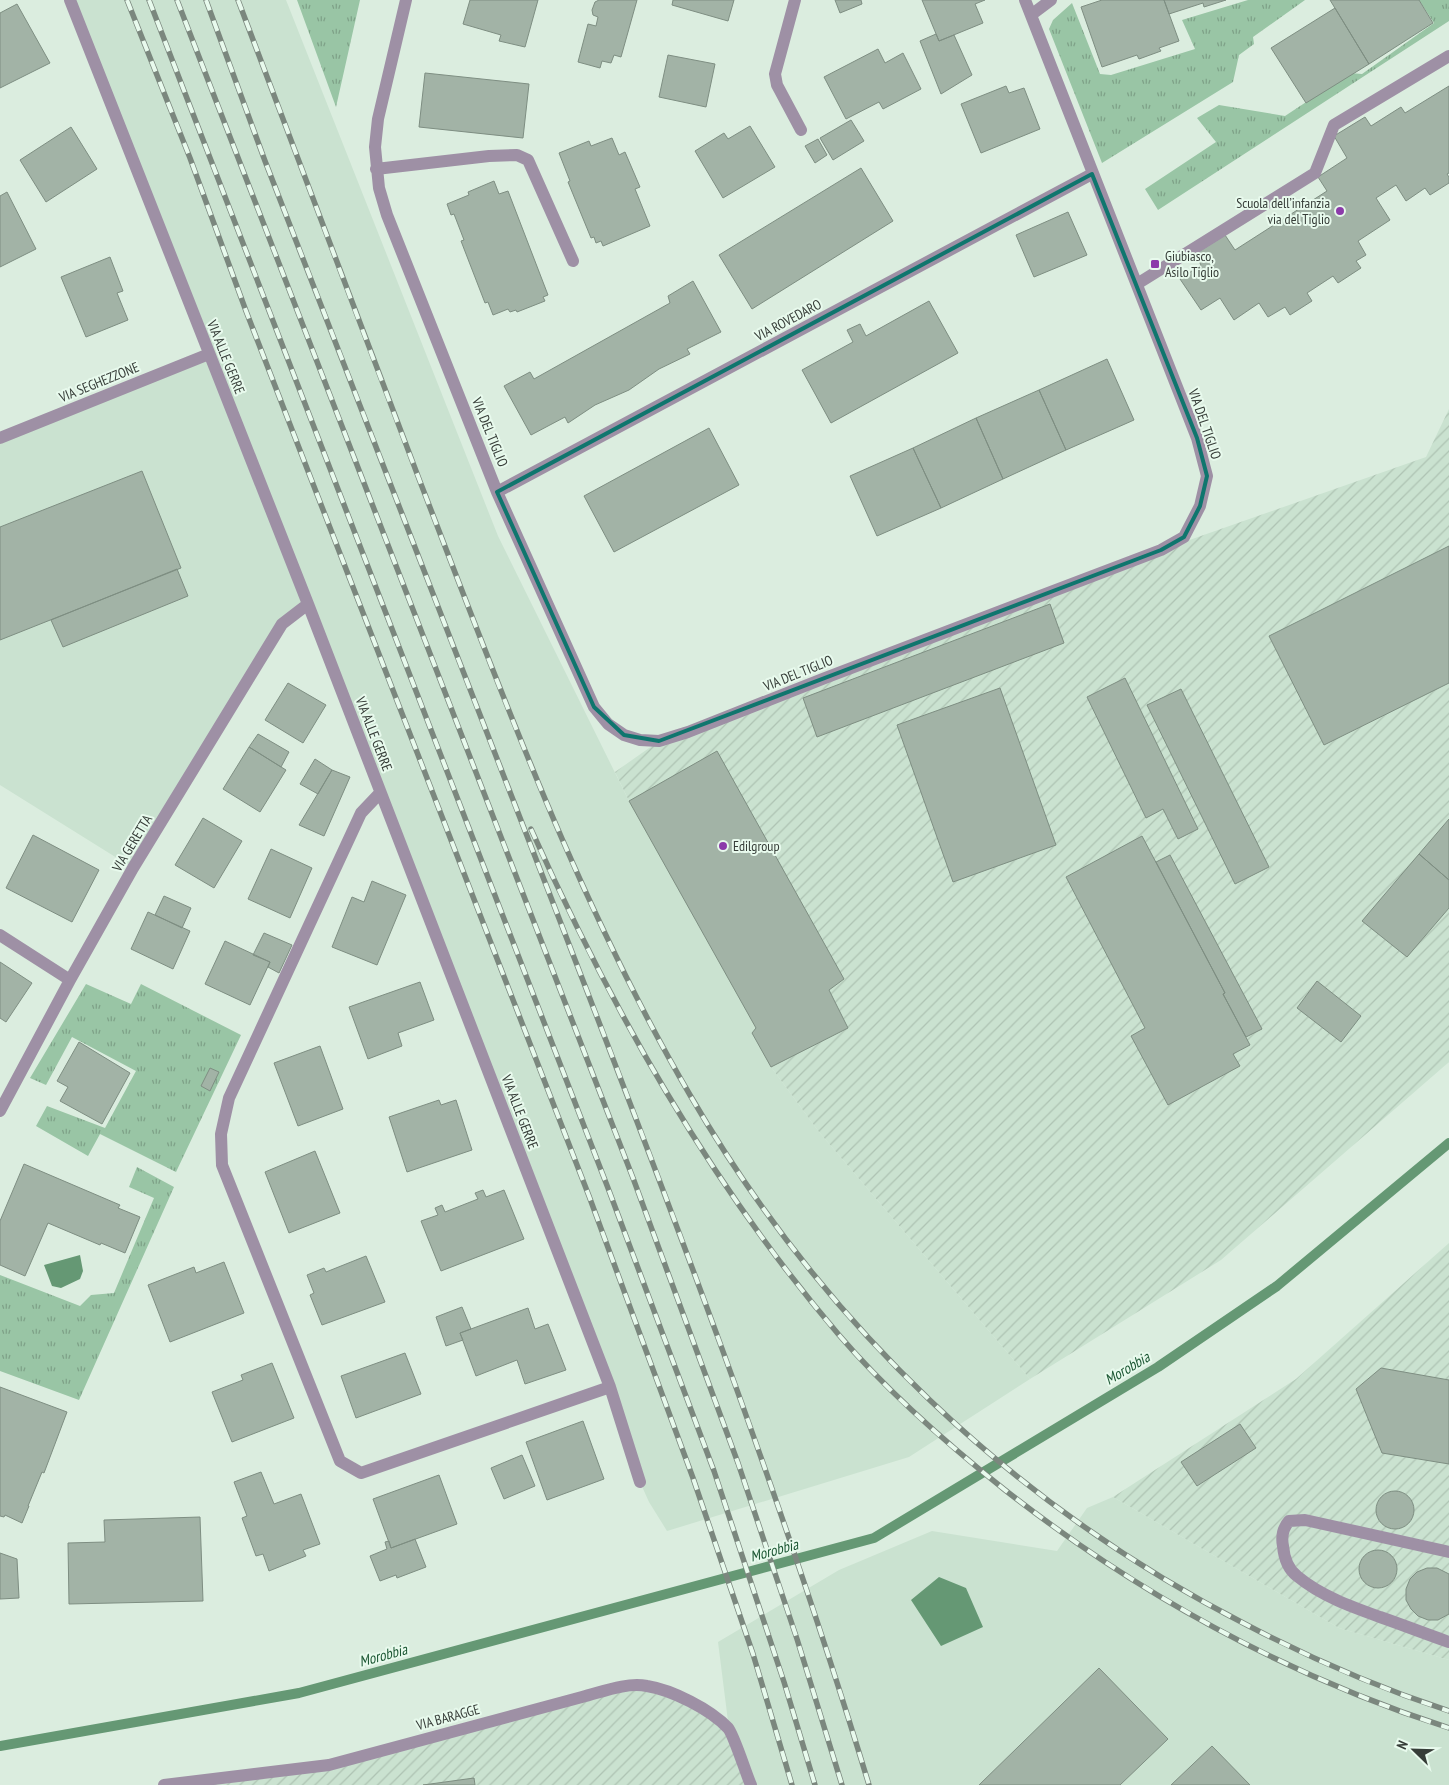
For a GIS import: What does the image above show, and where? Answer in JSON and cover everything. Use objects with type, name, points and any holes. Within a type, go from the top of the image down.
[{"type":"street","name":"VIA ALLE GERRE","points":[[70,0],[308,604],[610,1387],[640,1482]]},
{"type":"street","name":"VIA DEL TIGLIO","points":[[406,0],[378,119],[375,147],[379,188],[387,215],[498,492],[594,707],[608,724],[624,735],[640,740],[659,741],[688,732],[1161,550],[1184,537],[1200,506],[1207,476],[1197,438],[1025,0]]},
{"type":"street","points":[[795,0],[775,74],[777,85],[801,130]]},
{"type":"street","points":[[1031,15],[1051,0]]},
{"type":"street","points":[[1136,284],[1315,173],[1334,125],[1449,56]]},
{"type":"street","points":[[376,169],[489,156],[517,155],[528,160],[573,261]]},
{"type":"street","name":"VIA ROVEDARO","points":[[498,492],[1092,174]]},
{"type":"street","name":"VIA SEGHEZZONE","points":[[0,438],[209,354]]},
{"type":"street","name":"VIA GERETTA","points":[[0,1111],[133,868],[282,624],[308,604]]},
{"type":"street","points":[[380,792],[361,813],[229,1098],[221,1134],[222,1165],[340,1461],[361,1473],[610,1387]]},
{"type":"street","points":[[0,935],[70,980]]},
{"type":"street","points":[[1449,1552],[1305,1520],[1290,1521],[1285,1525],[1282,1535],[1285,1558],[1296,1576],[1346,1605],[1449,1642]]},
{"type":"street","name":"VIA BARAGGE","points":[[164,1785],[329,1765],[624,1687],[646,1685],[681,1697],[702,1707],[729,1729],[751,1785]]},
{"type":"highlighted area","points":[[1092,174],[1197,438],[1207,476],[1200,506],[1184,537],[1161,550],[659,741],[624,735],[594,707],[497,492]]},
{"type":"shaded area","points":[[70,0],[286,0],[498,536],[629,801],[756,1028],[771,1067],[819,1132],[1030,1379],[909,1457],[667,1531],[649,1502],[640,1482],[308,604],[282,624],[133,868],[0,785],[0,438],[209,354]]},
{"type":"shaded area","points":[[1449,409],[1449,1062],[1221,1260],[1030,1379],[819,1132],[771,1067],[752,1033],[756,1028],[629,801],[615,772],[659,741],[1161,550],[1426,457]]},
{"type":"shaded area","points":[[1449,1243],[1449,1660],[1339,1628],[1113,1497],[1296,1379]]},
{"type":"shaded area","points":[[80,1255],[83,1271],[80,1279],[61,1288],[52,1286],[44,1265]]},
{"type":"shaded area","points":[[1113,1497],[1339,1628],[1449,1660],[1449,1785],[751,1785],[729,1729],[718,1642],[839,1570],[932,1531],[1057,1551],[1087,1508]]},
{"type":"shaded area","points":[[939,1577],[966,1588],[983,1627],[941,1646],[911,1600]]},
{"type":"shaded area","points":[[624,1687],[681,1697],[729,1729],[751,1785],[164,1785],[329,1765]]},
{"type":"green space","points":[[297,0],[360,0],[336,107]]},
{"type":"green space","points":[[1248,0],[1305,0],[1253,37],[1254,44],[1239,55],[1233,82],[1102,163],[1049,29],[1053,20],[1072,3],[1100,74],[1111,75],[1195,49],[1182,20]]},
{"type":"green space","points":[[1419,0],[1449,0],[1449,21],[1158,210],[1145,189],[1216,142],[1197,118],[1219,105],[1285,116],[1350,73],[1362,74],[1434,23]]},
{"type":"green space","points":[[86,984],[131,1004],[141,984],[241,1035],[176,1172],[100,1134],[88,1156],[36,1126],[47,1106],[105,1128],[136,1071],[72,1037],[46,1085],[30,1078]]},
{"type":"green space","points":[[137,1167],[174,1187],[79,1400],[0,1371],[0,1275],[80,1306],[91,1295],[114,1293],[154,1198],[129,1187]]},
{"type":"building","points":[[470,0],[538,0],[525,47],[499,41],[501,35],[463,24]]},
{"type":"building","points":[[599,0],[637,0],[621,57],[614,55],[611,63],[602,61],[600,68],[578,62],[588,24],[596,26],[598,17],[593,15],[592,10],[595,2]]},
{"type":"building","points":[[673,0],[734,0],[728,21],[672,5]]},
{"type":"building","points":[[835,0],[861,0],[862,4],[840,13]]},
{"type":"building","points":[[922,0],[985,0],[975,4],[983,23],[939,41]]},
{"type":"building","points":[[1102,0],[1164,0],[1179,41],[1159,48],[1161,51],[1139,59],[1137,55],[1102,67],[1081,7]]},
{"type":"building","points":[[1164,0],[1226,0],[1204,7],[1203,3],[1169,14]]},
{"type":"building","points":[[1330,0],[1419,0],[1433,23],[1369,64]]},
{"type":"building","points":[[17,4],[50,63],[0,88],[0,13]]},
{"type":"building","points":[[1335,8],[1369,64],[1306,103],[1271,48]]},
{"type":"building","points":[[936,34],[939,41],[954,35],[972,75],[941,94],[920,41]]},
{"type":"building","points":[[878,49],[885,63],[903,53],[921,89],[883,109],[879,102],[846,119],[824,77]]},
{"type":"building","points":[[668,55],[715,64],[706,107],[659,97]]},
{"type":"building","points":[[425,73],[529,84],[523,138],[419,127]]},
{"type":"building","points":[[1006,86],[1009,93],[1024,88],[1040,129],[981,153],[961,104]]},
{"type":"building","name":"Scuola dell’infanzia via del Tiglio","points":[[1449,86],[1449,173],[1447,174],[1449,183],[1430,195],[1425,188],[1406,201],[1396,185],[1376,198],[1390,220],[1358,241],[1366,255],[1356,261],[1361,268],[1338,283],[1333,276],[1307,293],[1312,301],[1290,315],[1285,307],[1268,317],[1259,303],[1234,320],[1220,298],[1201,310],[1180,279],[1201,265],[1195,254],[1225,235],[1235,250],[1327,191],[1318,177],[1347,158],[1334,136],[1365,117],[1371,126],[1401,107],[1405,113]]},
{"type":"building","points":[[851,120],[864,141],[833,160],[820,138]]},
{"type":"building","points":[[750,126],[775,167],[723,198],[695,151],[724,133],[728,139]]},
{"type":"building","points":[[71,127],[97,169],[46,202],[20,160]]},
{"type":"building","points":[[612,138],[619,155],[625,152],[640,187],[635,189],[650,226],[603,246],[601,241],[596,243],[594,237],[591,238],[568,182],[570,181],[559,153],[589,141],[591,146]]},
{"type":"building","points":[[818,139],[827,155],[815,163],[805,146]]},
{"type":"building","points":[[861,168],[893,221],[752,309],[719,255]]},
{"type":"building","points":[[494,181],[499,194],[508,191],[548,295],[543,297],[545,301],[517,312],[516,310],[510,312],[508,309],[493,315],[488,302],[485,303],[461,241],[464,240],[454,214],[451,215],[447,204],[469,195],[468,192]]},
{"type":"building","points":[[7,192],[36,249],[0,267],[0,196]]},
{"type":"building","points":[[1068,212],[1087,255],[1034,277],[1016,235]]},
{"type":"building","points":[[110,257],[123,291],[117,293],[128,320],[86,337],[61,277]]},
{"type":"building","points":[[693,281],[721,332],[687,349],[690,354],[659,369],[629,390],[595,405],[568,423],[565,417],[531,435],[504,386],[530,372],[534,379],[670,303],[668,296]]},
{"type":"building","points":[[929,301],[958,353],[831,423],[802,370],[853,342],[847,330],[860,324],[866,336]]},
{"type":"building","points":[[1107,359],[1134,420],[1066,450],[1039,390]]},
{"type":"building","points":[[1039,390],[1066,450],[1003,479],[976,418]]},
{"type":"building","points":[[976,418],[1003,479],[941,508],[913,448]]},
{"type":"building","points":[[709,428],[739,485],[614,552],[584,496]]},
{"type":"building","points":[[913,448],[941,508],[877,536],[850,476]]},
{"type":"building","points":[[142,471],[181,568],[0,640],[0,527]]},
{"type":"building","points":[[1449,546],[1449,683],[1324,745],[1269,636]]},
{"type":"building","points":[[177,569],[188,596],[63,647],[51,620]]},
{"type":"building","points":[[1050,604],[1064,643],[817,737],[803,698]]},
{"type":"building","points":[[1125,678],[1198,829],[1178,839],[1163,809],[1146,818],[1087,697]]},
{"type":"building","points":[[288,683],[326,705],[303,743],[265,720]]},
{"type":"building","points":[[1000,688],[1056,845],[953,882],[897,725]]},
{"type":"building","points":[[1181,689],[1269,867],[1235,884],[1147,705]]},
{"type":"building","points":[[258,734],[289,752],[281,767],[249,747]]},
{"type":"building","points":[[249,747],[286,770],[260,812],[223,789]]},
{"type":"building","points":[[717,751],[844,979],[829,990],[848,1028],[771,1067],[752,1033],[756,1028],[629,801]]},
{"type":"building","points":[[315,759],[332,770],[318,794],[300,784]]},
{"type":"building","points":[[332,770],[350,777],[324,836],[299,825]]},
{"type":"building","points":[[203,818],[242,841],[214,888],[175,865]]},
{"type":"building","points":[[1449,819],[1449,880],[1419,854]]},
{"type":"building","points":[[33,835],[99,870],[72,922],[6,888]]},
{"type":"building","points":[[1142,836],[1225,993],[1223,994],[1250,1045],[1233,1054],[1240,1066],[1168,1105],[1131,1036],[1145,1028],[1066,877]]},
{"type":"building","points":[[271,849],[312,868],[290,918],[248,899]]},
{"type":"building","points":[[1419,854],[1449,880],[1449,908],[1407,957],[1362,921]]},
{"type":"building","points":[[1170,855],[1262,1029],[1246,1037],[1156,862]]},
{"type":"building","points":[[372,881],[406,895],[377,965],[332,947],[352,897],[364,902]]},
{"type":"building","points":[[164,896],[191,908],[182,928],[155,915]]},
{"type":"building","points":[[148,912],[190,931],[173,969],[131,949]]},
{"type":"building","points":[[264,933],[292,945],[279,973],[268,967],[270,962],[253,955]]},
{"type":"building","points":[[225,941],[270,962],[250,1005],[205,984]]},
{"type":"building","points":[[0,962],[32,983],[6,1022],[0,1018]]},
{"type":"building","points":[[1317,981],[1361,1016],[1341,1042],[1297,1008]]},
{"type":"building","points":[[420,982],[434,1020],[398,1033],[402,1046],[368,1059],[349,1007]]},
{"type":"building","points":[[79,1042],[130,1073],[102,1124],[60,1101],[68,1087],[57,1081]]},
{"type":"building","points":[[320,1046],[343,1109],[298,1126],[274,1063]]},
{"type":"building","points":[[210,1068],[219,1072],[210,1091],[201,1086]]},
{"type":"building","points":[[439,1100],[441,1105],[456,1100],[472,1150],[407,1172],[389,1117]]},
{"type":"building","points":[[315,1151],[340,1213],[289,1233],[265,1172]]},
{"type":"building","points":[[24,1164],[120,1205],[118,1208],[140,1217],[125,1253],[101,1243],[100,1245],[48,1223],[25,1276],[0,1265],[0,1221]]},
{"type":"building","points":[[483,1190],[486,1197],[504,1190],[524,1239],[441,1271],[421,1221],[438,1215],[435,1208],[442,1205],[445,1212],[478,1199],[475,1193]]},
{"type":"building","points":[[366,1256],[385,1302],[322,1325],[310,1295],[314,1293],[307,1275],[324,1268],[326,1272]]},
{"type":"building","points":[[224,1262],[244,1313],[170,1342],[148,1285],[194,1267],[196,1273]]},
{"type":"building","points":[[462,1307],[471,1329],[460,1333],[463,1340],[446,1346],[436,1317]]},
{"type":"building","points":[[528,1308],[535,1329],[548,1324],[566,1370],[525,1384],[517,1360],[476,1376],[460,1333]]},
{"type":"building","points":[[405,1353],[421,1394],[356,1418],[341,1376]]},
{"type":"building","points":[[272,1363],[294,1418],[232,1442],[212,1392],[243,1380],[241,1375]]},
{"type":"building","points":[[1381,1368],[1449,1380],[1449,1464],[1382,1453],[1356,1389]]},
{"type":"building","points":[[0,1387],[67,1412],[44,1473],[42,1472],[22,1523],[5,1515],[4,1517],[0,1516]]},
{"type":"building","points":[[583,1421],[604,1479],[547,1500],[526,1442]]},
{"type":"building","points":[[1240,1424],[1256,1448],[1197,1486],[1181,1462]]},
{"type":"building","points":[[522,1455],[535,1486],[504,1499],[491,1468]]},
{"type":"building","points":[[261,1472],[274,1504],[301,1494],[320,1544],[303,1550],[306,1556],[269,1571],[263,1554],[256,1556],[242,1518],[247,1516],[234,1482]]},
{"type":"building","points":[[439,1475],[457,1524],[391,1548],[373,1499]]},
{"type":"building","points":[[1395,1491],[1408,1497],[1414,1510],[1408,1523],[1395,1529],[1382,1523],[1376,1510],[1382,1497]]},
{"type":"building","points":[[200,1517],[203,1601],[69,1604],[68,1543],[105,1542],[104,1520]]},
{"type":"building","points":[[415,1539],[426,1567],[397,1578],[396,1575],[380,1581],[370,1556],[387,1549],[385,1542],[389,1541],[391,1548]]},
{"type":"building","points":[[1378,1550],[1391,1556],[1397,1569],[1391,1582],[1378,1588],[1365,1582],[1359,1569],[1365,1556]]},
{"type":"building","points":[[0,1553],[17,1559],[19,1598],[0,1599]]},
{"type":"building","points":[[1427,1568],[1437,1568],[1449,1574],[1449,1614],[1438,1620],[1428,1620],[1418,1616],[1406,1600],[1406,1589],[1410,1579],[1417,1572]]},
{"type":"building","points":[[1099,1668],[1168,1739],[1120,1785],[979,1785]]},
{"type":"building","points":[[1212,1746],[1250,1785],[1171,1785]]},
{"type":"building","points":[[474,1778],[475,1785],[423,1785]]},
{"type":"waterway","name":"Morobbia","points":[[0,1746],[299,1693],[874,1538],[1158,1367],[1277,1286],[1449,1143]]},
{"type":"railway","points":[[127,0],[190,158],[246,311],[589,1196],[693,1478],[753,1654],[792,1785]]},
{"type":"railway","points":[[149,0],[608,1188],[714,1471],[784,1682],[815,1785]]},
{"type":"railway","points":[[177,0],[633,1178],[738,1463],[797,1639],[842,1785]]},
{"type":"railway","points":[[206,0],[265,161],[680,1235],[798,1563],[869,1785]]},
{"type":"railway","points":[[238,0],[401,432],[508,708],[562,840],[622,969],[655,1033],[690,1095],[742,1178],[800,1257],[863,1331],[930,1400],[1003,1465],[1080,1524],[1161,1577],[1271,1638],[1371,1683],[1449,1711]]},
{"type":"railway","points":[[531,829],[562,897],[630,1029],[706,1156],[748,1218],[792,1277],[839,1335],[877,1377],[939,1435],[1005,1490],[1108,1564],[1161,1597],[1216,1628],[1330,1684],[1449,1728]]},
{"type":"place","name":"Scuola dell’infanzia via del Tiglio","points":[[1340,211]]},
{"type":"place","name":"Giubiasco, Asilo Tiglio","points":[[1155,264]]},
{"type":"place","name":"Edilgroup","points":[[723,846]]}]
